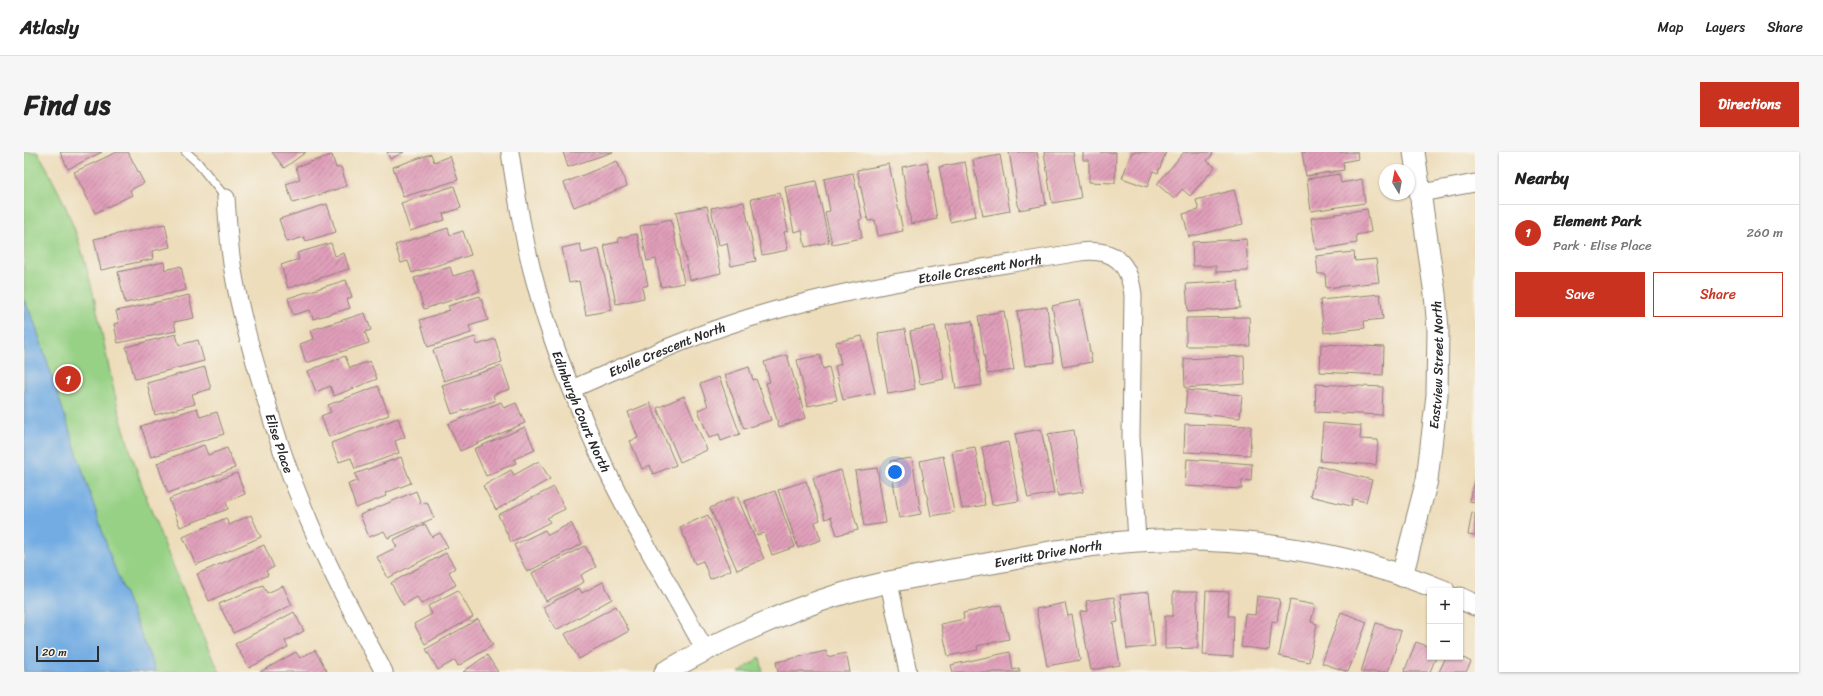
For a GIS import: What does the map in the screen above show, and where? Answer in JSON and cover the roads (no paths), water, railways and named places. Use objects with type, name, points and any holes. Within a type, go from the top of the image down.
[{"type":"street","name":"Edinburgh Court North","points":[[510,152],[519,211],[536,288],[546,320],[572,389],[590,434],[615,485],[705,650]]},
{"type":"street","name":"Eastview Street North","points":[[1402,576],[1427,480],[1438,395],[1438,329],[1435,294],[1414,152]]},
{"type":"street","points":[[1421,193],[1475,183]]},
{"type":"street","name":"Elise Place","points":[[226,198],[232,264],[239,301],[257,370],[279,442],[298,494],[326,558],[353,614],[384,672]]},
{"type":"street","name":"Etoile Crescent North","points":[[572,389],[686,340],[737,321],[799,304],[849,292],[1072,253],[1101,251],[1118,259],[1124,265],[1129,273],[1132,283],[1131,437],[1137,541]]},
{"type":"street","name":"Everitt Drive North","points":[[665,672],[754,626],[809,605],[864,589],[1037,555],[1137,541],[1205,540],[1319,553],[1402,576],[1436,588]]},
{"type":"street","points":[[889,583],[908,672]]},
{"type":"street","points":[[1463,599],[1475,605]]},
{"type":"lane","points":[[186,152],[197,162],[226,198]]},
{"type":"water","points":[[24,300],[34,321],[112,561],[156,672],[24,672]]},
{"type":"place","name":"Element Park","points":[[68,379]]}]
